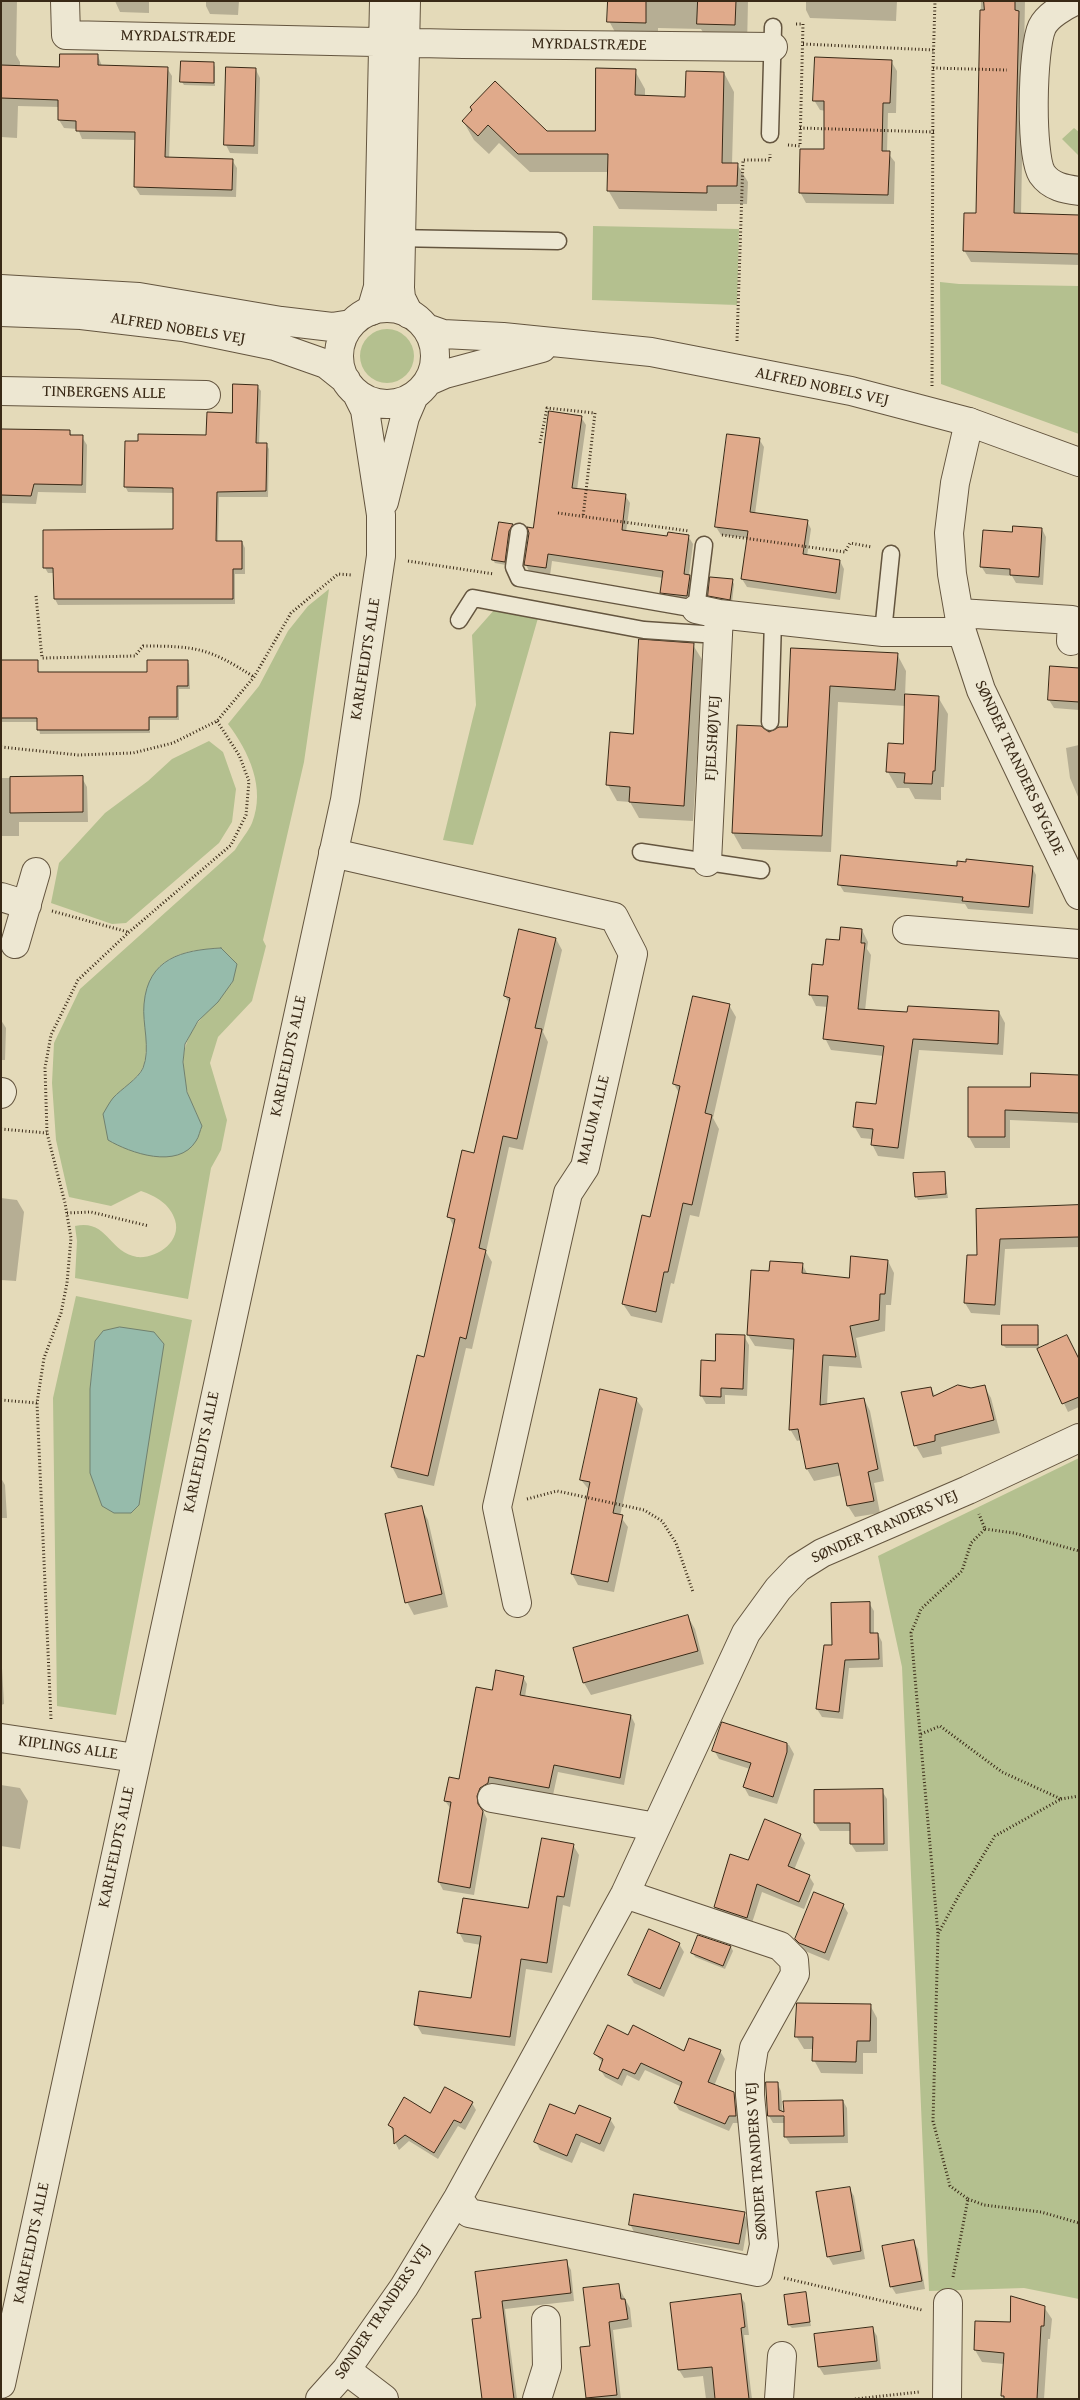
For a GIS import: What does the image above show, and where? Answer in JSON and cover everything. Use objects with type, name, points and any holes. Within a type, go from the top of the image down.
[{"type":"street","name":"MYRDALSTRÆDE","points":[[65,1],[66,35],[394,42],[773,37]]},
{"type":"street","points":[[384,1],[394,42],[391,238],[401,298],[432,340],[435,354],[434,368],[422,388],[401,403],[385,404],[370,401],[351,387],[340,366],[340,351],[343,337],[361,318],[378,287],[391,238]]},
{"type":"street","points":[[394,42],[406,1]]},
{"type":"street","points":[[1074,1],[1049,18],[1041,28],[1037,48],[1034,143],[1038,164],[1050,182],[1059,188],[1079,191]]},
{"type":"street","name":"ALFRED NOBELS VEJ","points":[[1,289],[56,290],[139,297],[281,321],[332,327],[361,318]]},
{"type":"street","points":[[361,318],[397,309],[417,321]]},
{"type":"street","name":"ALFRED NOBELS VEJ","points":[[1,312],[81,314],[183,327],[275,346],[326,364],[351,387]]},
{"type":"street","name":"ALFRED NOBELS VEJ","points":[[417,321],[443,334],[503,337],[651,352],[851,391],[969,422],[1079,462]]},
{"type":"street","name":"ALFRED NOBELS VEJ","points":[[422,388],[453,371],[559,344]]},
{"type":"street","name":"KARLFELDTS ALLE","points":[[1,2384],[345,800],[380,567],[381,515],[365,410],[351,387]]},
{"type":"street","name":"KARLFELDTS ALLE","points":[[381,515],[405,417],[422,388]]},
{"type":"street","name":"TINBERGENS ALLE","points":[[1,391],[206,395]]},
{"type":"street","name":"SØNDER TRANDERS BYGADE","points":[[969,422],[955,484],[950,533],[952,574],[960,623],[981,690],[1078,893]]},
{"type":"street","points":[[711,619],[773,620],[882,632],[960,623],[1072,620],[1071,641]]},
{"type":"street","name":"FJELSHØJVEJ","points":[[707,862],[711,619]]},
{"type":"street","name":"MALUM ALLE","points":[[333,853],[614,917],[633,954],[584,1167],[568,1193],[497,1507],[517,1603]]},
{"type":"street","points":[[15,944],[14,901],[36,872]]},
{"type":"street","points":[[907,930],[1079,944]]},
{"type":"street","name":"SØNDER TRANDERS VEJ","points":[[320,2399],[346,2370],[404,2286],[458,2198],[625,1894],[746,1633],[791,1575],[822,1552],[968,1490],[1079,1438]]},
{"type":"street","name":"KIPLINGS ALLE","points":[[1,1738],[136,1758]]},
{"type":"street","points":[[492,1798],[656,1827]]},
{"type":"street","name":"SØNDER TRANDERS VEJ","points":[[625,1894],[780,1946],[794,1960],[795,1974],[754,2048],[750,2073],[750,2095],[764,2245],[758,2272]]},
{"type":"street","points":[[458,2198],[469,2213],[758,2272]]},
{"type":"street","points":[[947,2394],[948,2303]]},
{"type":"street","points":[[537,2399],[547,2367],[546,2320]]},
{"type":"street","points":[[779,2399],[782,2356]]},
{"type":"street","points":[[346,2370],[384,2399]]},
{"type":"lane","points":[[773,37],[774,141]]},
{"type":"lane","points":[[391,238],[558,241]]},
{"type":"lane","points":[[519,532],[514,567],[519,578],[711,619]]},
{"type":"lane","points":[[704,537],[711,619]]},
{"type":"lane","points":[[882,632],[891,554]]},
{"type":"lane","points":[[459,620],[472,598],[644,630],[711,619]]},
{"type":"lane","points":[[770,722],[773,620]]},
{"type":"lane","points":[[641,852],[761,870]]},
{"type":"path","points":[[935,1],[932,389],[936,413]]},
{"type":"path","points":[[736,368],[743,160],[770,160],[774,141],[800,146],[803,24],[793,24]]},
{"type":"path","points":[[803,44],[934,50]]},
{"type":"path","points":[[933,68],[1036,70]]},
{"type":"path","points":[[800,128],[934,132]]},
{"type":"path","points":[[540,444],[547,408],[595,413],[583,517]]},
{"type":"path","points":[[558,513],[704,537],[845,552],[850,543],[885,549],[891,554]]},
{"type":"path","points":[[1,747],[78,755],[133,753],[173,743],[217,721],[254,677],[292,613],[338,574],[380,567],[519,578]]},
{"type":"path","points":[[36,596],[42,658],[135,656],[143,646],[186,646],[213,652],[254,677]]},
{"type":"path","points":[[52,1746],[37,1403],[44,1358],[61,1313],[68,1284],[71,1238],[67,1213],[47,1132],[45,1068],[51,1035],[78,980],[128,933],[231,845],[246,815],[250,792],[247,774],[239,755],[217,721]]},
{"type":"path","points":[[14,901],[128,933]]},
{"type":"path","points":[[1,1129],[47,1132]]},
{"type":"path","points":[[67,1213],[91,1212],[149,1226]]},
{"type":"path","points":[[1,1400],[37,1403]]},
{"type":"path","points":[[497,1507],[557,1490],[644,1510],[662,1521],[676,1543],[693,1592]]},
{"type":"path","points":[[968,1490],[985,1529]]},
{"type":"path","points":[[985,1529],[1014,1533],[1079,1551]]},
{"type":"path","points":[[985,1529],[970,1543],[962,1571],[920,1609],[912,1633],[938,1934],[932,2121],[950,2186],[968,2199],[984,2205],[1041,2212],[1079,2223]]},
{"type":"path","points":[[921,1734],[940,1726],[1002,1772],[1062,1799]]},
{"type":"path","points":[[938,1934],[958,1895],[995,1836],[1062,1799],[1079,1796]]},
{"type":"path","points":[[758,2272],[935,2313],[948,2303],[968,2199]]},
{"type":"path","points":[[855,2399],[947,2394]]},
{"type":"shaded area","points":[[1074,128],[1079,132],[1079,156],[1062,139]]},
{"type":"shaded area","points":[[593,226],[739,229],[737,305],[592,300]]},
{"type":"shaded area","points":[[940,282],[1079,286],[1079,434],[941,384]]},
{"type":"shaded area","points":[[387,329],[397,331],[406,337],[412,346],[414,356],[412,366],[406,375],[397,381],[387,383],[377,381],[368,375],[362,366],[360,356],[362,346],[368,337],[377,331]]},
{"type":"shaded area","points":[[329,589],[304,762],[263,940],[266,946],[252,1001],[218,1037],[210,1063],[227,1120],[221,1150],[211,1168],[188,1299],[75,1278],[77,1241],[75,1226],[86,1225],[95,1227],[127,1254],[137,1257],[152,1255],[166,1248],[175,1235],[176,1228],[170,1209],[157,1198],[141,1191],[111,1206],[69,1197],[56,1140],[52,1083],[54,1043],[80,989],[235,850],[252,823],[257,797],[253,771],[243,746],[228,724],[259,686],[288,631],[308,606]],"holes":[[[221,948],[233,981],[202,1018],[187,1041],[184,1055],[187,1090],[201,1126],[112,1099],[136,1077],[144,1065],[146,1047],[145,1004],[153,975],[161,965],[172,958],[186,953],[202,949]]]},
{"type":"shaded area","points":[[495,609],[538,618],[473,845],[443,840],[476,705],[472,635]]},
{"type":"shaded area","points":[[209,741],[223,752],[236,789],[232,822],[219,843],[126,923],[112,924],[51,903],[59,863],[105,813],[148,781],[172,759]]},
{"type":"shaded area","points":[[221,948],[237,964],[233,981],[218,1002],[198,1021],[185,1044],[183,1062],[187,1092],[202,1126],[197,1139],[188,1150],[178,1155],[166,1157],[141,1154],[108,1140],[103,1114],[113,1098],[143,1068],[146,1052],[144,1004],[147,988],[152,976],[169,959],[181,954]]},
{"type":"shaded area","points":[[76,1296],[192,1320],[116,1715],[57,1706],[53,1398]],"holes":[[[95,1341],[90,1473],[90,1389]]]},
{"type":"shaded area","points":[[120,1327],[154,1332],[164,1344],[139,1505],[131,1513],[114,1513],[102,1506],[90,1473],[90,1389],[95,1341],[103,1331]]},
{"type":"shaded area","points":[[1079,1458],[1079,2299],[1024,2288],[929,2291],[902,1667],[878,1556]]},
{"type":"building","points":[[608,1],[646,1],[646,23],[607,22]]},
{"type":"building","points":[[698,1],[736,1],[735,25],[697,24]]},
{"type":"building","points":[[984,1],[1015,1],[1015,10],[1019,11],[1014,213],[1079,215],[1079,254],[963,251],[964,213],[976,213],[980,10],[984,10]]},
{"type":"building","points":[[60,54],[98,54],[98,65],[168,67],[165,157],[233,159],[232,190],[134,187],[135,132],[76,131],[76,121],[58,120],[58,100],[1,98],[1,65],[59,67]]},
{"type":"building","points":[[815,57],[892,60],[890,103],[883,103],[882,151],[890,151],[888,195],[799,193],[800,149],[824,149],[824,101],[813,101]]},
{"type":"building","points":[[181,61],[214,62],[214,83],[180,82]]},
{"type":"building","points":[[226,67],[256,68],[254,146],[224,145]]},
{"type":"building","points":[[596,68],[636,69],[635,95],[685,97],[686,71],[724,72],[722,163],[738,163],[737,186],[707,186],[707,193],[607,191],[608,154],[518,154],[488,125],[478,136],[462,121],[472,110],[470,107],[495,81],[547,131],[595,131]]},
{"type":"building","points":[[233,384],[258,385],[256,443],[267,443],[266,491],[217,492],[216,541],[242,541],[242,569],[233,569],[233,599],[54,599],[53,568],[43,568],[43,530],[173,529],[173,488],[124,487],[125,441],[138,441],[138,434],[206,435],[207,412],[232,413]]},
{"type":"building","points":[[549,411],[582,416],[572,488],[626,494],[622,530],[667,536],[668,532],[689,535],[684,574],[690,575],[687,596],[660,593],[663,571],[548,554],[546,568],[524,565],[529,533],[527,527],[533,528]]},
{"type":"building","points":[[1,429],[70,430],[70,435],[83,435],[82,485],[34,484],[31,496],[1,495]]},
{"type":"building","points":[[727,434],[760,438],[750,512],[808,520],[803,554],[840,560],[836,593],[741,579],[748,531],[715,527]]},
{"type":"building","points":[[499,522],[513,524],[509,531],[505,562],[492,560]]},
{"type":"building","points":[[1013,526],[1042,528],[1039,577],[1010,575],[1010,569],[980,567],[983,530],[1012,532]]},
{"type":"building","points":[[710,577],[733,579],[730,600],[708,596]]},
{"type":"building","points":[[639,639],[694,643],[684,806],[629,802],[630,787],[606,785],[610,732],[633,734]]},
{"type":"building","points":[[791,648],[898,653],[895,690],[830,686],[822,836],[732,833],[737,725],[761,726],[769,732],[779,727],[787,727]]},
{"type":"building","points":[[1,660],[38,660],[38,672],[147,672],[147,660],[188,660],[188,686],[177,686],[177,717],[149,717],[149,730],[37,730],[37,718],[1,718]]},
{"type":"building","points":[[1050,666],[1079,668],[1079,702],[1048,700]]},
{"type":"building","points":[[905,694],[939,696],[935,771],[933,771],[932,784],[904,783],[905,773],[886,772],[888,743],[903,744]]},
{"type":"building","points":[[83,776],[83,812],[10,813],[10,777]]},
{"type":"building","points":[[841,855],[957,866],[957,861],[966,862],[966,859],[1033,866],[1029,907],[962,901],[963,897],[838,885]]},
{"type":"building","points":[[841,927],[862,929],[861,943],[865,943],[858,1009],[907,1012],[908,1006],[999,1011],[998,1044],[913,1039],[898,1148],[871,1145],[873,1129],[853,1127],[856,1102],[876,1104],[884,1046],[823,1039],[828,996],[809,995],[812,964],[823,965],[826,939],[839,940]]},
{"type":"building","points":[[519,929],[556,938],[535,1028],[542,1029],[517,1139],[503,1136],[479,1248],[486,1250],[466,1339],[460,1337],[428,1476],[391,1467],[417,1355],[424,1357],[455,1219],[447,1217],[462,1150],[474,1153],[510,998],[504,996]]},
{"type":"building","points":[[693,996],[730,1004],[705,1113],[712,1115],[692,1205],[683,1203],[668,1272],[664,1272],[656,1312],[622,1304],[642,1215],[650,1217],[680,1086],[673,1084]]},
{"type":"building","points":[[1031,1073],[1079,1075],[1079,1113],[1005,1110],[1005,1137],[968,1137],[968,1087],[1030,1087]]},
{"type":"building","points":[[945,1172],[946,1194],[915,1197],[913,1173]]},
{"type":"building","points":[[1079,1205],[1079,1237],[1000,1239],[995,1305],[964,1303],[967,1255],[977,1255],[976,1209]]},
{"type":"building","points":[[851,1256],[888,1260],[885,1294],[880,1294],[879,1320],[850,1326],[856,1357],[823,1355],[820,1405],[864,1398],[878,1469],[868,1472],[874,1501],[847,1506],[838,1463],[806,1469],[798,1429],[789,1430],[794,1339],[747,1335],[751,1270],[769,1271],[770,1261],[803,1263],[802,1273],[849,1278]]},
{"type":"building","points":[[1002,1325],[1038,1325],[1038,1345],[1002,1345]]},
{"type":"building","points":[[716,1334],[745,1335],[743,1389],[721,1388],[721,1397],[700,1396],[701,1360],[715,1361]]},
{"type":"building","points":[[1067,1335],[1079,1359],[1079,1397],[1062,1404],[1037,1349]]},
{"type":"building","points":[[958,1385],[971,1388],[985,1385],[994,1420],[935,1435],[935,1441],[914,1446],[901,1392],[931,1387],[933,1396]]},
{"type":"building","points":[[600,1389],[637,1398],[613,1513],[623,1515],[608,1582],[571,1574],[590,1482],[580,1480]]},
{"type":"building","points":[[422,1506],[442,1594],[405,1603],[385,1514]]},
{"type":"building","points":[[870,1602],[870,1633],[878,1633],[879,1659],[845,1660],[839,1712],[816,1709],[824,1645],[832,1645],[831,1603]]},
{"type":"building","points":[[688,1615],[698,1651],[583,1683],[573,1648]]},
{"type":"building","points":[[496,1670],[524,1676],[520,1695],[631,1715],[620,1778],[554,1765],[549,1788],[489,1777],[488,1783],[480,1788],[477,1796],[478,1804],[483,1811],[470,1888],[438,1882],[451,1802],[444,1801],[449,1777],[459,1779],[476,1687],[492,1690]]},
{"type":"building","points":[[722,1722],[787,1743],[787,1752],[773,1797],[743,1787],[751,1763],[712,1751]]},
{"type":"building","points":[[883,1789],[884,1844],[850,1844],[850,1823],[814,1823],[814,1790]]},
{"type":"building","points":[[765,1819],[801,1834],[788,1866],[810,1875],[799,1902],[757,1884],[747,1918],[714,1907],[730,1854],[748,1860]]},
{"type":"building","points":[[542,1838],[574,1844],[564,1897],[557,1896],[547,1963],[521,1959],[510,2037],[414,2025],[419,1991],[471,1998],[481,1936],[457,1933],[463,1898],[528,1908]]},
{"type":"building","points":[[814,1892],[844,1904],[825,1953],[799,1943],[795,1939]]},
{"type":"building","points":[[649,1929],[680,1943],[660,1989],[628,1975]]},
{"type":"building","points":[[698,1935],[731,1946],[723,1966],[691,1953]]},
{"type":"building","points":[[797,2003],[871,2004],[870,2041],[857,2041],[856,2062],[812,2061],[813,2037],[795,2037]]},
{"type":"building","points":[[608,2025],[628,2035],[633,2025],[684,2051],[689,2038],[721,2050],[708,2082],[734,2092],[736,2116],[729,2116],[725,2124],[674,2103],[682,2082],[641,2063],[635,2074],[623,2069],[618,2079],[599,2070],[603,2059],[594,2054]]},
{"type":"building","points":[[766,2082],[778,2082],[779,2110],[784,2112],[783,2101],[843,2100],[844,2136],[784,2137],[784,2116],[768,2116]]},
{"type":"building","points":[[445,2087],[473,2102],[461,2123],[454,2120],[434,2153],[405,2135],[394,2144],[393,2128],[388,2125],[404,2097],[430,2113]]},
{"type":"building","points":[[550,2104],[575,2114],[579,2105],[611,2118],[600,2144],[576,2134],[567,2156],[534,2142]]},
{"type":"building","points":[[850,2187],[861,2251],[827,2257],[816,2192]]},
{"type":"building","points":[[634,2194],[745,2212],[739,2244],[629,2225]]},
{"type":"building","points":[[914,2240],[922,2281],[890,2287],[882,2246]]},
{"type":"building","points":[[567,2260],[571,2293],[502,2301],[514,2399],[482,2399],[472,2319],[481,2318],[475,2272]]},
{"type":"building","points":[[619,2284],[621,2299],[625,2299],[628,2319],[609,2322],[617,2395],[586,2398],[580,2347],[590,2346],[583,2288]]},
{"type":"building","points":[[806,2292],[810,2322],[788,2325],[784,2295]]},
{"type":"building","points":[[741,2294],[745,2327],[741,2328],[749,2399],[715,2399],[712,2367],[678,2370],[670,2303]]},
{"type":"building","points":[[1011,2296],[1045,2306],[1044,2326],[1041,2326],[1037,2399],[1004,2399],[1004,2396],[1001,2396],[1004,2353],[974,2350],[975,2321],[1010,2322]]},
{"type":"building","points":[[873,2327],[877,2361],[818,2367],[814,2334]]}]
